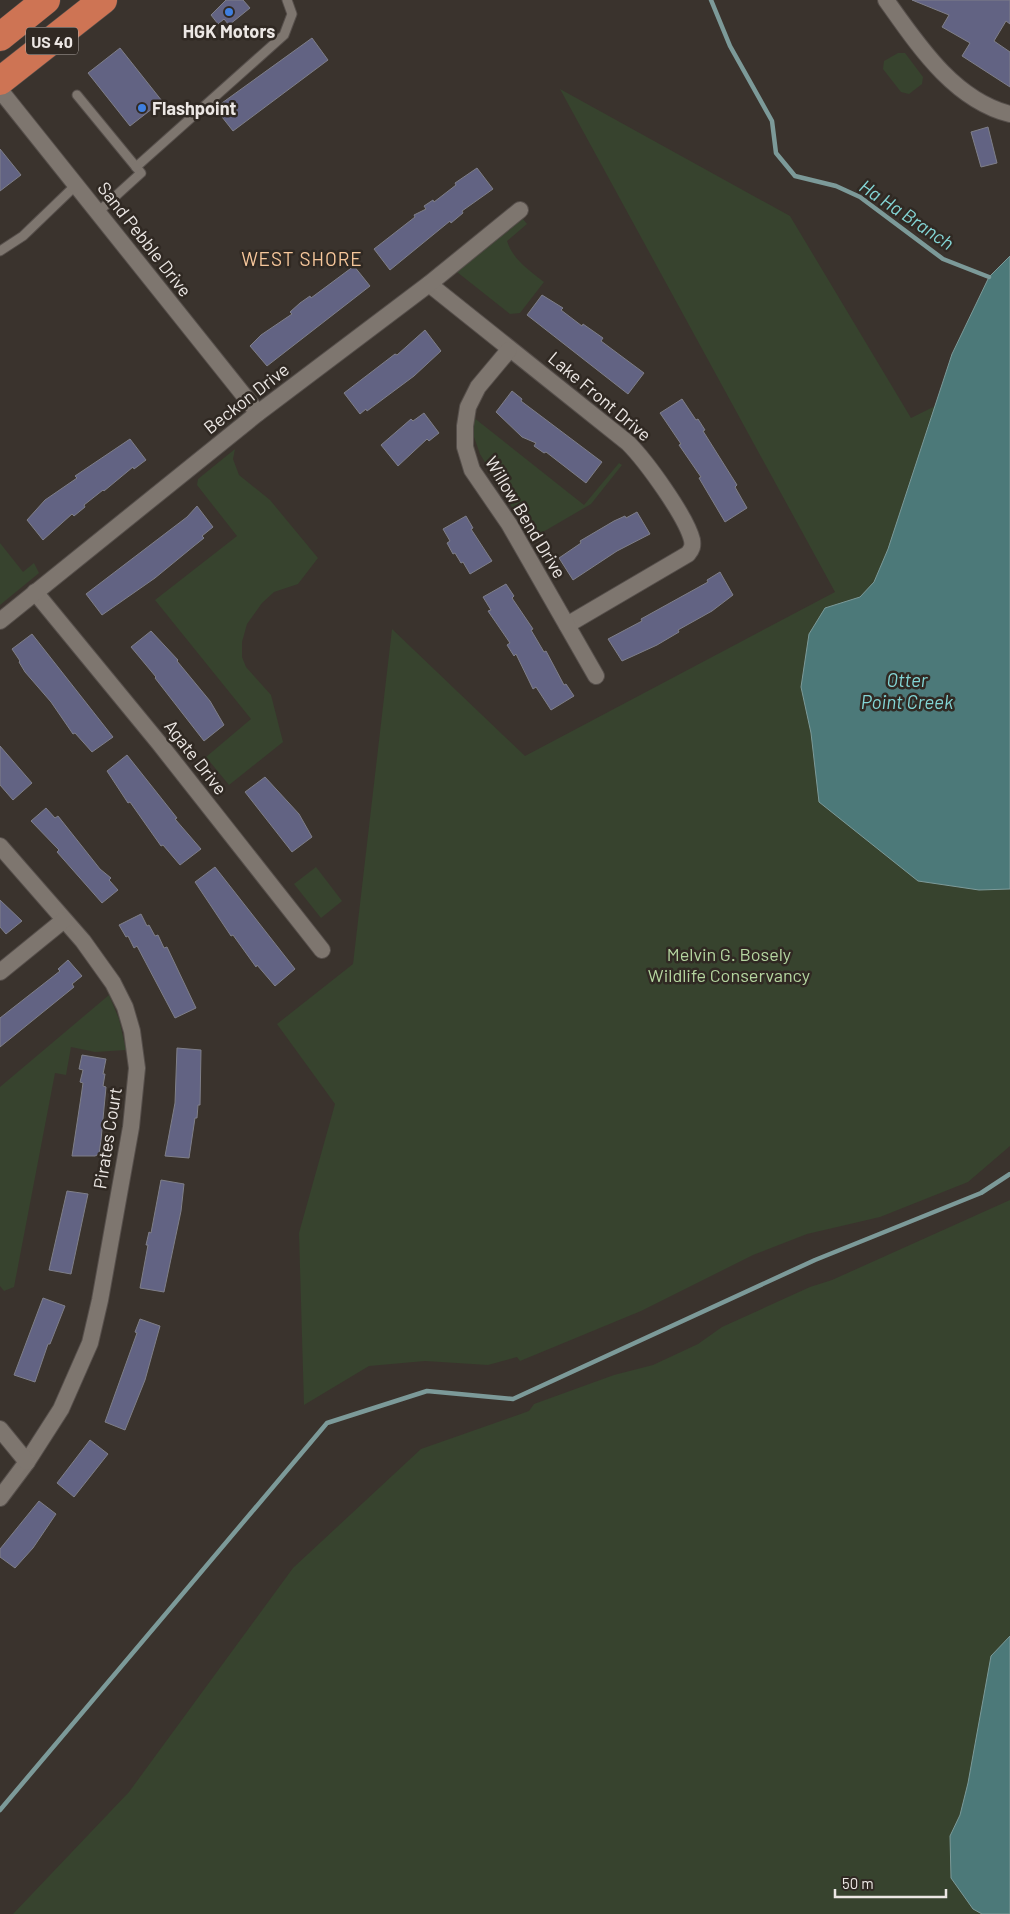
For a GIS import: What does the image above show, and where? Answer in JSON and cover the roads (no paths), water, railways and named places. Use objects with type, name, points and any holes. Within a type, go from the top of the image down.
[{"type":"highway","name":"US 40","points":[[0,37],[46,0]]},
{"type":"highway","name":"US 40","points":[[0,81],[103,0]]},
{"type":"street","points":[[886,0],[933,62],[960,89],[980,104],[1010,114]]},
{"type":"street","name":"Sand Pebble Drive","points":[[0,90],[258,413]]},
{"type":"street","name":"Beckon Drive","points":[[0,621],[258,413],[429,284],[520,210]]},
{"type":"street","name":"Lake Front Drive","points":[[429,284],[509,350],[539,370],[640,455],[687,527],[692,541],[692,548],[688,554],[567,625]]},
{"type":"street","name":"Willow Bend Drive","points":[[509,350],[478,387],[468,407],[464,426],[466,447],[472,470],[508,524],[596,676]]},
{"type":"street","name":"Agate Drive","points":[[36,592],[159,742],[322,950]]},
{"type":"street","name":"Pirates Court","points":[[0,846],[96,958],[113,983],[125,1007],[136,1054],[135,1098],[100,1300],[90,1342],[62,1409],[27,1462],[0,1498]]},
{"type":"street","points":[[0,972],[64,920]]},
{"type":"street","points":[[0,1429],[27,1462]]},
{"type":"lane","points":[[136,167],[284,35],[292,14],[288,0]]},
{"type":"lane","points":[[77,95],[141,173],[98,212]]},
{"type":"lane","points":[[0,251],[23,236],[76,185]]},
{"type":"water","name":"Otter Point Creek","points":[[1010,256],[1010,889],[979,890],[918,881],[819,802],[811,733],[801,687],[809,634],[825,608],[860,597],[874,582],[888,549],[952,354],[989,277]]},
{"type":"water","points":[[1010,1636],[1010,1914],[982,1914],[973,1909],[951,1878],[950,1836],[960,1815],[968,1783],[991,1656]]},
{"type":"waterway","name":"Ha Ha Branch","points":[[711,0],[730,46],[772,121],[776,153],[795,176],[836,186],[860,197],[943,259],[989,277]]},
{"type":"waterway","points":[[0,1810],[327,1423],[427,1391],[513,1399],[815,1260],[981,1193],[1010,1174]]},
{"type":"place","name":"HGK Motors","points":[[229,12]]},
{"type":"place","name":"Flashpoint","points":[[142,108]]},
{"type":"district","name":"WEST SHORE","points":[[302,258]]},
{"type":"park label","name":"Melvin G. Bosely Wildlife Conservancy","points":[[729,964]]}]
